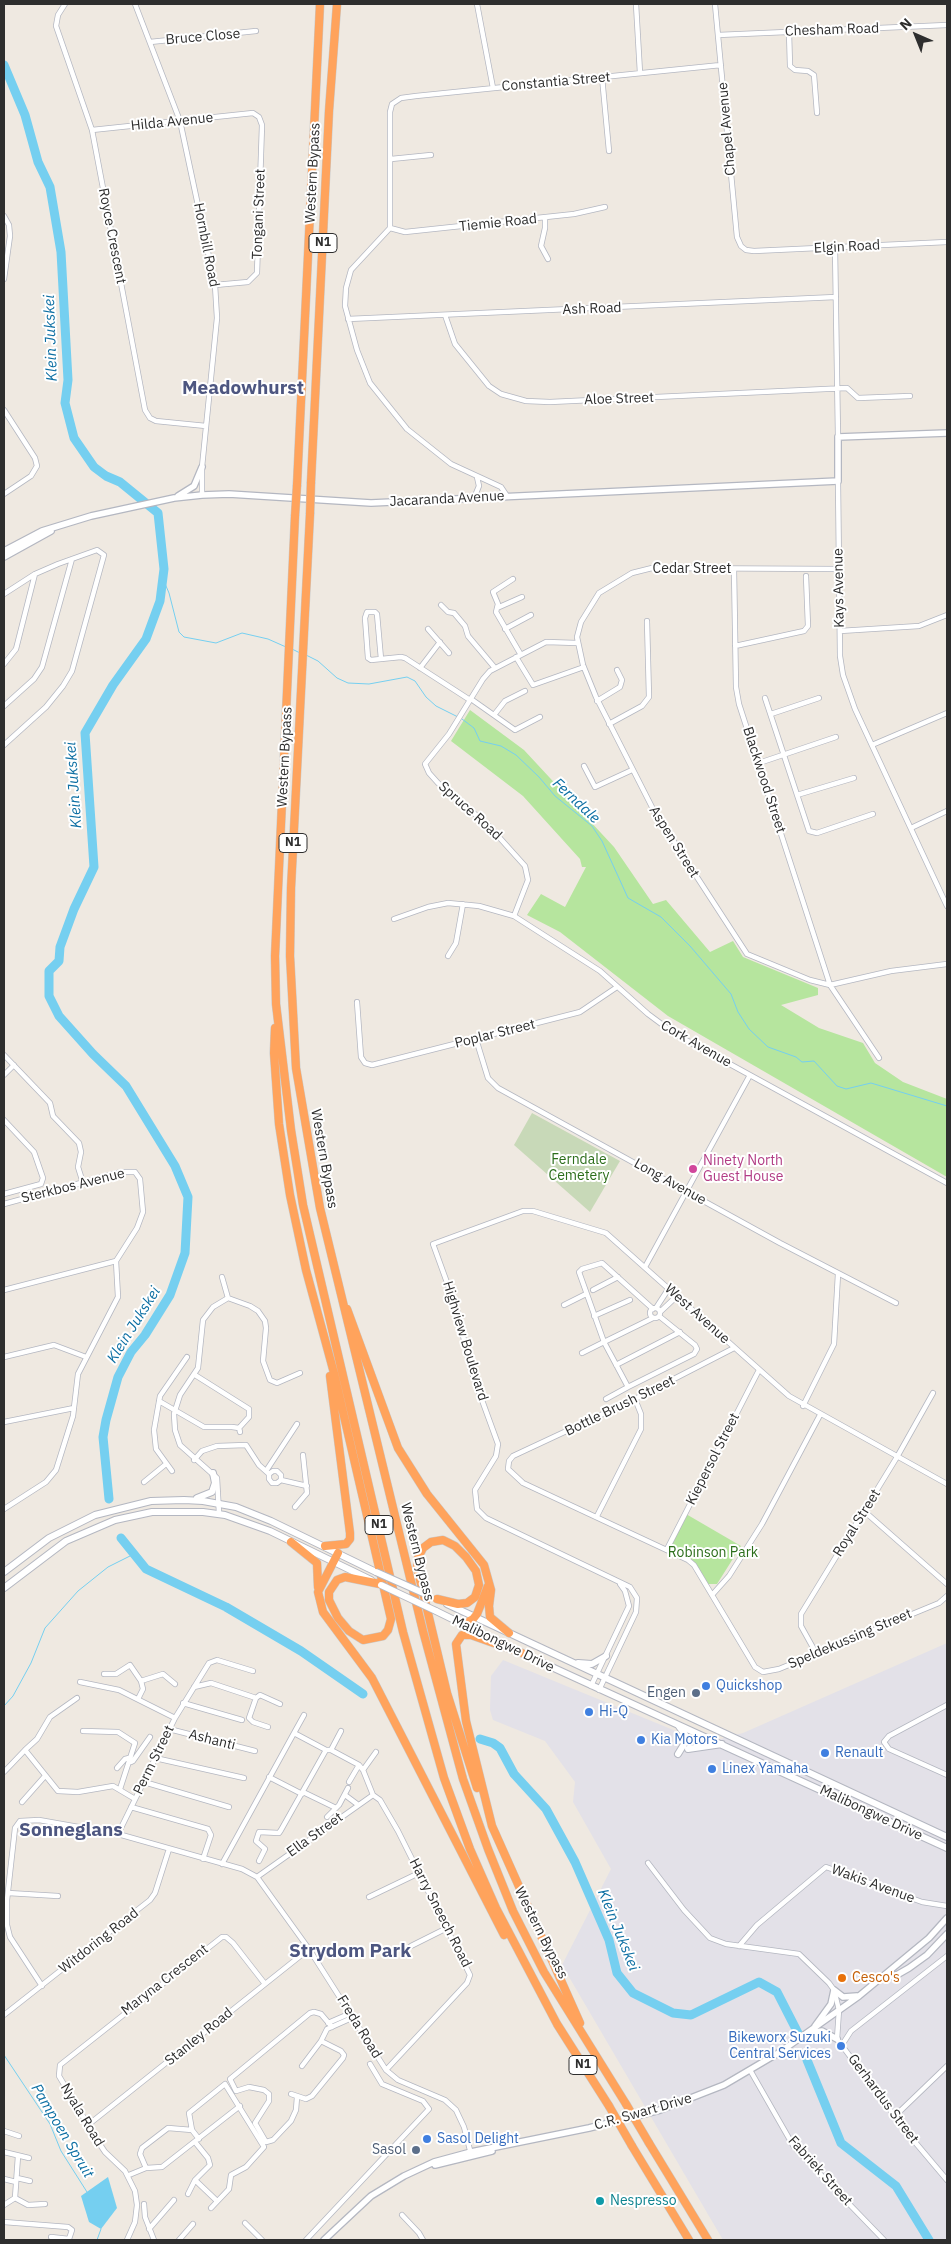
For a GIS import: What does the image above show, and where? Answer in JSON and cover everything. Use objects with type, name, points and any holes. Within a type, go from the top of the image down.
[{"type":"highway","name":"Western Bypass","points":[[320,4],[275,918],[276,1004],[291,1130],[303,1205],[402,1632],[444,1778],[470,1849],[496,1908],[558,2024],[689,2240]]},
{"type":"highway","name":"Western Bypass","points":[[337,4],[329,111],[291,888],[291,1007],[298,1084],[320,1208],[337,1281],[423,1631],[463,1779],[513,1911],[544,1972],[708,2240]]},
{"type":"highway","points":[[276,1004],[274,1053],[283,1160],[306,1270],[334,1373],[391,1619],[388,1630],[383,1636],[363,1640],[349,1632],[338,1618],[329,1600],[329,1592],[337,1580],[345,1577],[380,1585]]},
{"type":"highway","points":[[337,1281],[398,1448],[427,1494],[473,1549],[486,1568],[489,1581],[490,1616],[509,1633]]},
{"type":"highway","points":[[325,1546],[346,1544],[350,1540],[326,1349]]},
{"type":"highway","points":[[434,1598],[458,1604],[467,1603],[475,1597],[479,1585],[476,1571],[466,1557],[455,1546],[440,1540],[423,1548],[418,1558],[417,1567],[463,1749],[492,1826],[593,2051]]},
{"type":"highway","points":[[291,1542],[317,1563],[319,1602],[328,1621],[376,1685],[492,1915],[558,2024]]},
{"type":"highway","points":[[318,1592],[338,1553]]},
{"type":"highway","points":[[464,1624],[475,1616],[489,1581]]},
{"type":"highway","points":[[492,1826],[466,1721],[456,1644],[462,1635],[471,1635],[522,1653]]},
{"type":"main road","points":[[184,1500],[210,1493],[214,1487],[213,1473]]},
{"type":"main road","name":"Malibongwe Drive","points":[[4,1572],[49,1538],[95,1515],[151,1501],[184,1500],[219,1503],[236,1507],[325,1546],[376,1572],[475,1616],[596,1675],[947,1837]]},
{"type":"main road","name":"Malibongwe Drive","points":[[4,1588],[66,1541],[116,1520],[152,1512],[218,1514],[270,1531],[591,1686],[723,1744],[947,1848]]},
{"type":"main road","points":[[570,1662],[592,1664],[606,1656]]},
{"type":"main road","points":[[677,1724],[683,1731],[686,1741],[678,1754]]},
{"type":"main road","points":[[688,1749],[723,1744]]},
{"type":"street","name":"Royce Crescent","points":[[65,4],[58,15],[56,26],[92,130],[145,410],[150,418],[156,421],[206,426]]},
{"type":"street","name":"Hornbill Road","points":[[135,4],[180,121],[215,285],[216,325],[202,467],[202,495]]},
{"type":"street","points":[[477,4],[493,88]]},
{"type":"street","points":[[636,4],[640,73]]},
{"type":"street","name":"Chapel Avenue","points":[[715,4],[737,237],[741,246],[746,250]]},
{"type":"street","name":"Chesham Road","points":[[718,35],[947,25]]},
{"type":"street","name":"Bruce Close","points":[[150,42],[256,31]]},
{"type":"street","points":[[789,32],[790,66],[795,70],[808,71],[814,75],[817,113]]},
{"type":"street","name":"Constantia Street","points":[[391,159],[390,112],[392,104],[401,98],[721,65]]},
{"type":"street","points":[[602,77],[609,151]]},
{"type":"street","name":"Hilda Avenue","points":[[92,130],[253,113]]},
{"type":"street","name":"Tongani Street","points":[[215,285],[248,282],[257,273],[262,125],[259,117],[253,113]]},
{"type":"street","points":[[431,155],[391,159],[390,228],[354,266],[348,279],[345,299],[348,319],[367,378],[395,415],[412,433],[451,464],[501,487],[507,496]]},
{"type":"street","name":"Tiemie Road","points":[[390,228],[404,232],[545,218],[582,213],[606,207]]},
{"type":"street","points":[[4,216],[10,230],[4,279]]},
{"type":"street","points":[[545,218],[541,246],[548,259]]},
{"type":"street","name":"Elgin Road","points":[[746,250],[947,242]]},
{"type":"street","name":"Kays Avenue","points":[[835,247],[841,661],[845,683],[947,906]]},
{"type":"street","name":"Ash Road","points":[[348,319],[836,297]]},
{"type":"street","name":"Aloe Street","points":[[445,315],[455,344],[489,386],[501,394],[526,401],[560,402],[837,389]]},
{"type":"street","points":[[837,389],[850,389],[858,398],[910,396]]},
{"type":"street","points":[[4,410],[35,458],[37,466],[31,476],[4,494]]},
{"type":"street","points":[[838,437],[947,433]]},
{"type":"street","points":[[174,498],[194,486],[202,467]]},
{"type":"street","points":[[474,498],[479,486],[476,477]]},
{"type":"street","name":"Jacaranda Avenue","points":[[4,551],[27,538],[60,526],[163,500],[202,495],[229,494],[359,503],[838,481]]},
{"type":"street","name":"Jacaranda Avenue","points":[[4,557],[60,526]]},
{"type":"street","points":[[4,594],[35,574],[72,559],[97,550],[104,555],[72,671],[46,707],[4,745]]},
{"type":"street","points":[[4,706],[34,679],[42,667],[72,559]]},
{"type":"street","name":"Cedar Street","points":[[577,643],[579,625],[596,596],[632,573],[652,568],[839,569]]},
{"type":"street","name":"Blackwood Street","points":[[734,569],[737,698],[830,985],[879,1058]]},
{"type":"street","points":[[4,664],[16,648],[35,574]]},
{"type":"street","points":[[736,646],[801,633],[807,629],[806,576]]},
{"type":"street","points":[[512,579],[493,592],[498,604],[496,612],[533,685],[584,667]]},
{"type":"street","points":[[497,608],[522,597]]},
{"type":"street","points":[[441,605],[448,612],[454,613],[465,626],[469,637],[495,668]]},
{"type":"street","points":[[381,659],[377,614],[375,612],[367,612],[365,618],[367,654],[371,660],[381,659],[401,657],[471,699],[515,730],[540,717]]},
{"type":"street","points":[[505,629],[531,615]]},
{"type":"street","points":[[840,631],[918,626],[947,615]]},
{"type":"street","points":[[609,724],[642,706],[649,697],[647,621]]},
{"type":"street","points":[[428,629],[449,652]]},
{"type":"street","points":[[471,699],[483,679],[495,668],[550,641],[577,643]]},
{"type":"street","points":[[420,668],[440,642]]},
{"type":"street","name":"Aspen Street","points":[[577,643],[597,700],[632,770],[663,826],[744,952],[754,958],[810,980],[830,985]]},
{"type":"street","points":[[597,700],[620,687],[622,680],[617,670]]},
{"type":"street","points":[[494,715],[505,701],[525,691]]},
{"type":"street","points":[[765,698],[807,827],[812,832],[874,814]]},
{"type":"street","points":[[771,714],[819,698]]},
{"type":"street","name":"Spruce Road","points":[[471,699],[455,724],[428,759],[426,769],[438,783],[489,826],[525,866],[528,880],[514,916]]},
{"type":"street","points":[[872,745],[947,713]]},
{"type":"street","points":[[759,763],[836,737]]},
{"type":"street","points":[[584,766],[595,787],[632,770]]},
{"type":"street","points":[[797,795],[854,778]]},
{"type":"street","points":[[911,828],[947,810]]},
{"type":"street","points":[[448,956],[456,944],[463,904]]},
{"type":"street","name":"Cork Avenue","points":[[394,919],[435,905],[463,904],[488,908],[514,916],[594,966],[666,1029],[947,1183]]},
{"type":"street","points":[[830,985],[892,971],[947,964]]},
{"type":"street","name":"Poplar Street","points":[[357,1002],[358,1036],[362,1057],[365,1063],[372,1065],[580,1012],[593,1006],[617,986]]},
{"type":"street","name":"Long Avenue","points":[[476,1039],[488,1078],[498,1088],[838,1274],[896,1303]]},
{"type":"street","points":[[4,1055],[50,1103],[53,1116],[79,1143],[81,1152],[78,1167],[83,1183]]},
{"type":"street","points":[[4,1075],[14,1065]]},
{"type":"street","points":[[645,1267],[750,1075]]},
{"type":"street","points":[[4,1120],[34,1152],[43,1178],[40,1184],[4,1194]]},
{"type":"street","name":"Sterkbos Avenue","points":[[4,1204],[130,1171],[140,1177],[143,1212],[137,1228],[116,1261]]},
{"type":"street","name":"West Avenue","points":[[433,1244],[517,1212],[528,1210],[606,1234],[789,1396],[803,1406],[947,1484]]},
{"type":"street","name":"Highview Boulevard","points":[[433,1244],[457,1310],[471,1370],[498,1444],[496,1456],[475,1490],[477,1509],[486,1518],[630,1587],[634,1592],[638,1604],[636,1612],[600,1690]]},
{"type":"street","points":[[4,1290],[116,1261],[118,1297],[78,1374],[74,1408],[54,1474],[40,1486],[4,1509]]},
{"type":"street","points":[[606,1399],[694,1354],[696,1347],[601,1262],[582,1269],[578,1276],[604,1342],[628,1387]]},
{"type":"street","points":[[803,1406],[834,1344],[838,1274]]},
{"type":"street","points":[[222,1276],[228,1298]]},
{"type":"street","points":[[593,1290],[618,1277]]},
{"type":"street","points":[[657,1312],[669,1288]]},
{"type":"street","points":[[564,1305],[586,1294]]},
{"type":"street","points":[[582,1353],[652,1318],[677,1296]]},
{"type":"street","points":[[218,1514],[218,1486],[213,1473],[194,1460],[180,1445],[174,1422],[174,1409],[180,1395],[194,1375],[200,1359],[200,1330],[203,1320],[212,1307],[228,1298],[250,1306],[258,1311],[265,1320],[266,1333],[263,1361],[270,1380],[277,1383],[300,1373]]},
{"type":"street","points":[[594,1316],[630,1300]]},
{"type":"street","points":[[652,1318],[650,1313],[657,1312]]},
{"type":"street","points":[[616,1365],[680,1332]]},
{"type":"street","points":[[4,1357],[54,1345],[86,1357]]},
{"type":"street","name":"Bottle Brush Street","points":[[507,1464],[513,1456],[635,1399],[734,1348]]},
{"type":"street","points":[[172,1471],[154,1442],[159,1401],[187,1356]]},
{"type":"street","name":"Kiepersol Street","points":[[667,1549],[759,1370]]},
{"type":"street","points":[[159,1401],[204,1427],[239,1430],[249,1417],[249,1409],[194,1375]]},
{"type":"street","name":"Royal Street","points":[[816,1653],[801,1626],[801,1614],[897,1457],[933,1393]]},
{"type":"street","points":[[597,1516],[641,1429],[641,1414],[635,1399]]},
{"type":"street","points":[[4,1422],[74,1408]]},
{"type":"street","points":[[712,1595],[729,1576],[762,1524],[820,1415]]},
{"type":"street","points":[[267,1473],[296,1424]]},
{"type":"street","points":[[194,1460],[202,1451],[217,1446],[246,1445],[267,1473],[272,1483],[277,1483],[281,1480],[307,1486]]},
{"type":"street","points":[[295,1507],[307,1493],[303,1455]]},
{"type":"street","points":[[144,1482],[166,1464]]},
{"type":"street","name":"Speldekussing Street","points":[[507,1464],[510,1473],[517,1479],[667,1549],[694,1566],[759,1671],[767,1672],[780,1669],[939,1602],[947,1596]]},
{"type":"street","points":[[267,1473],[278,1471],[281,1475],[281,1480]]},
{"type":"street","points":[[864,1511],[947,1584]]},
{"type":"street","points":[[591,1686],[629,1606],[626,1591],[619,1583]]},
{"type":"street","name":"Perm Street","points":[[118,1834],[174,1718],[212,1661],[217,1660],[253,1671]]},
{"type":"street","points":[[104,1674],[116,1674],[131,1666],[142,1681],[143,1689],[138,1698]]},
{"type":"street","points":[[142,1681],[163,1674],[175,1684]]},
{"type":"street","points":[[80,1682],[107,1686],[138,1698],[174,1718]]},
{"type":"street","points":[[194,1687],[211,1683],[256,1698]]},
{"type":"street","points":[[268,1726],[251,1721],[248,1718],[256,1698],[260,1695],[280,1704]]},
{"type":"street","points":[[4,1772],[37,1739],[50,1717],[77,1698]]},
{"type":"street","points":[[183,1703],[242,1720]]},
{"type":"street","points":[[947,1706],[889,1736],[884,1742],[889,1749],[947,1775]]},
{"type":"street","points":[[222,1864],[304,1715]]},
{"type":"street","name":"Ashanti","points":[[169,1729],[256,1751]]},
{"type":"street","points":[[83,1731],[121,1733],[136,1745],[120,1789]]},
{"type":"street","points":[[259,1860],[265,1849],[256,1841],[259,1832],[280,1832],[341,1731]]},
{"type":"street","points":[[294,1733],[359,1765],[349,1782]]},
{"type":"street","points":[[131,1762],[140,1753],[150,1737]]},
{"type":"street","points":[[25,1750],[55,1789],[64,1792],[88,1791],[108,1786],[120,1789],[135,1799]]},
{"type":"street","points":[[363,1770],[376,1752]]},
{"type":"street","points":[[117,1768],[125,1759],[129,1758],[131,1762]]},
{"type":"street","points":[[155,1758],[244,1778]]},
{"type":"street","name":"Harry Sneech Road","points":[[359,1765],[363,1770],[373,1795],[380,1800],[389,1814],[447,1928],[470,1978],[386,2070]]},
{"type":"street","points":[[22,1802],[45,1776]]},
{"type":"street","points":[[269,1777],[336,1808]]},
{"type":"street","points":[[144,1782],[229,1807]]},
{"type":"street","points":[[327,1817],[336,1808],[348,1788]]},
{"type":"street","points":[[345,1795],[358,1804]]},
{"type":"street","name":"Ella Street","points":[[257,1877],[373,1795]]},
{"type":"street","points":[[131,1807],[208,1829],[211,1838],[203,1859]]},
{"type":"street","points":[[42,1986],[8,1931],[8,1893],[16,1824],[27,1818],[118,1834],[169,1850],[242,1869],[257,1877]]},
{"type":"street","name":"Witdoring Road","points":[[4,2015],[153,1897],[169,1850]]},
{"type":"street","points":[[648,1863],[702,1932],[716,1941],[799,1954],[834,1990],[843,1996],[859,1996]]},
{"type":"street","name":"Wakis Avenue","points":[[739,1946],[757,1925],[826,1866],[922,1902],[947,1906]]},
{"type":"street","points":[[369,1898],[419,1873]]},
{"type":"street","name":"Freda Road","points":[[257,1877],[309,1949],[353,2015],[386,2070],[398,2080],[438,2096],[449,2103],[460,2117],[471,2154]]},
{"type":"street","points":[[8,1893],[58,1896]]},
{"type":"street","name":"C.R. Swart Drive","points":[[324,2240],[371,2196],[404,2176],[425,2167],[520,2142],[589,2128],[660,2110],[711,2091],[750,2070],[810,2032],[882,1978],[930,1938],[947,1918]]},
{"type":"street","points":[[411,1946],[447,1928]]},
{"type":"street","name":"C.R. Swart Drive","points":[[882,1978],[895,1976],[909,1968],[927,1955],[947,1934]]},
{"type":"street","name":"Maryna Crescent","points":[[59,2066],[67,2057],[222,1937],[226,1937],[233,1944],[265,1984]]},
{"type":"street","name":"Stanley Road","points":[[88,2125],[309,1949]]},
{"type":"street","points":[[842,2045],[851,2031],[947,1956]]},
{"type":"street","points":[[810,2032],[822,2031],[837,2039],[839,2010],[834,1990]]},
{"type":"street","points":[[810,2032],[831,2004],[834,1990]]},
{"type":"street","points":[[297,2097],[296,2110],[291,2121],[273,2140],[266,2142],[255,2123],[269,2102],[269,2094],[264,2090],[249,2087],[236,2091],[230,2079],[310,2013],[317,2012],[330,2025]]},
{"type":"street","points":[[302,2066],[322,2041],[324,2033],[330,2025],[353,2015]]},
{"type":"street","name":"Gerhardus Street","points":[[837,2039],[895,2116],[947,2180]]},
{"type":"street","points":[[291,2094],[306,2099],[312,2096],[344,2057],[341,2051],[322,2041]]},
{"type":"street","points":[[306,2240],[429,2109],[423,2101],[382,2084],[370,2064]]},
{"type":"street","name":"Nyala Road","points":[[59,2066],[59,2076],[102,2149],[129,2176],[135,2191],[137,2205],[136,2222],[127,2240]]},
{"type":"street","points":[[895,2116],[947,2066]]},
{"type":"street","name":"Fabriek Street","points":[[750,2070],[794,2146],[884,2240]]},
{"type":"street","points":[[188,2194],[195,2180],[208,2167],[210,2161],[192,2130],[189,2116],[190,2110],[224,2084],[229,2087],[264,2147],[246,2167],[231,2175],[229,2189],[211,2208]]},
{"type":"street","points":[[129,2176],[146,2168],[162,2167],[240,2106]]},
{"type":"street","points":[[146,2168],[140,2154],[142,2148],[168,2128],[192,2130]]},
{"type":"street","points":[[4,2131],[19,2136]]},
{"type":"street","points":[[4,2152],[29,2158]]},
{"type":"street","points":[[15,2198],[18,2156]]},
{"type":"street","points":[[4,2179],[30,2181]]},
{"type":"street","points":[[195,2180],[217,2201]]},
{"type":"street","points":[[15,2198],[28,2205],[45,2204]]},
{"type":"street","points":[[4,2205],[15,2198]]},
{"type":"street","points":[[149,2229],[174,2200]]},
{"type":"street","points":[[144,2204],[149,2229],[154,2240]]},
{"type":"street","points":[[402,2215],[419,2233],[422,2240]]},
{"type":"street","points":[[4,2222],[68,2227],[72,2230],[69,2239],[51,2237]]},
{"type":"street","points":[[245,2223],[262,2240]]},
{"type":"street","points":[[179,2240],[194,2224]]},
{"type":"shaded area","points":[[947,1643],[947,2240],[723,2240],[562,1965],[611,1869],[573,1802],[575,1782],[545,1741],[493,1720],[490,1710],[491,1676],[503,1660],[705,1743],[743,1733]]},
{"type":"green space","points":[[470,710],[524,750],[614,847],[653,904],[666,900],[710,952],[733,941],[743,957],[818,988],[818,995],[781,1005],[819,1028],[863,1043],[875,1063],[903,1082],[947,1099],[947,1177],[668,1016],[560,932],[527,915],[541,894],[565,907],[586,867],[582,867],[580,859],[523,796],[451,741]]},
{"type":"green space","name":"Ferndale Cemetery","points":[[532,1113],[620,1161],[590,1212],[514,1145]]},
{"type":"green space","name":"Robinson Park","points":[[686,1514],[741,1546],[717,1584],[708,1584],[697,1566],[688,1558],[669,1547]]},
{"type":"water","points":[[108,2177],[117,2208],[101,2229],[89,2222],[81,2196]]},
{"type":"waterway","name":"Klein Jukskei","points":[[4,65],[25,115],[38,162],[50,187],[61,252],[68,380],[65,403],[74,438],[94,467],[106,476],[120,482],[158,513],[164,569],[160,601],[146,639],[113,685],[85,733],[94,867],[74,909],[60,947],[59,961],[49,971],[49,996],[59,1016],[93,1054],[126,1086],[175,1166],[188,1197],[185,1253],[170,1295],[145,1335],[131,1352],[118,1377],[106,1420],[103,1437],[109,1499]]},
{"type":"waterway","name":"Ferndale","points":[[163,579],[169,593],[179,632],[184,637],[216,643],[242,633],[268,639],[286,647]]},
{"type":"waterway","name":"Ferndale","points":[[292,649],[300,653]]},
{"type":"waterway","name":"Ferndale","points":[[306,655],[318,661],[337,678],[348,683],[369,684],[407,677],[415,681],[426,697],[436,706],[458,717]]},
{"type":"waterway","name":"Ferndale","points":[[462,719],[474,728],[480,741],[501,746],[516,755],[539,777],[555,796],[592,826],[602,841],[628,898],[661,917],[690,946],[731,994],[738,1012],[749,1029],[768,1047],[796,1057],[802,1062],[814,1061],[837,1086],[846,1089],[871,1083],[947,1106]]},
{"type":"waterway","name":"Klein Jukskei","points":[[121,1538],[146,1569],[226,1607],[301,1651],[363,1694]]},
{"type":"waterway","name":"Pampoen Spruit","points":[[4,1706],[13,1696],[31,1663],[45,1628],[78,1591],[108,1567],[134,1554]]},
{"type":"waterway","name":"Klein Jukskei","points":[[480,1739],[493,1743],[500,1748],[514,1774],[546,1809],[575,1862],[609,1940],[617,1973],[633,1993],[673,2013],[691,2015],[759,1982],[777,1992],[798,2033]]},
{"type":"waterway","name":"Pampoen Spruit","points":[[4,2055],[50,2124],[61,2151],[87,2192]]},
{"type":"waterway","name":"Klein Jukskei","points":[[807,2060],[841,2143],[896,2186],[929,2240]]},
{"type":"waterway","name":"Pampoen Spruit","points":[[97,2240],[101,2229]]},
{"type":"place","name":"Ninety North Guest House","points":[[693,1169]]},
{"type":"place","name":"Quickshop","points":[[706,1686]]},
{"type":"place","name":"Engen","points":[[696,1693]]},
{"type":"place","name":"Hi-Q","points":[[589,1712]]},
{"type":"place","name":"Kia Motors","points":[[641,1740]]},
{"type":"place","name":"Renault","points":[[825,1753]]},
{"type":"place","name":"Linex Yamaha","points":[[712,1769]]},
{"type":"place","name":"Cesco's","points":[[842,1978]]},
{"type":"place","name":"Bikeworx Suzuki Central Services","points":[[841,2046]]},
{"type":"place","name":"Sasol Delight","points":[[427,2139]]},
{"type":"place","name":"Sasol","points":[[416,2150]]},
{"type":"place","name":"Nespresso","points":[[600,2201]]},
{"type":"district","name":"Meadowhurst","points":[[243,389]]},
{"type":"district","name":"Sonneglans","points":[[71,1831]]},
{"type":"district","name":"Strydom Park","points":[[350,1952]]}]
